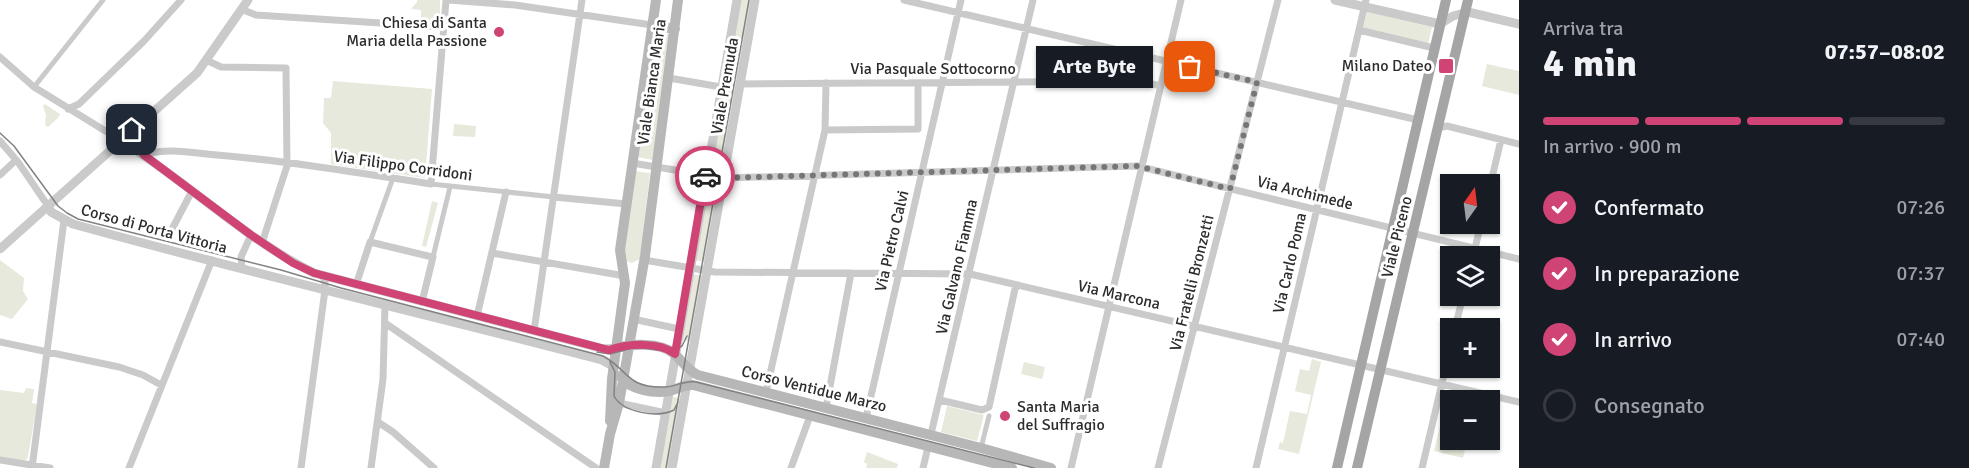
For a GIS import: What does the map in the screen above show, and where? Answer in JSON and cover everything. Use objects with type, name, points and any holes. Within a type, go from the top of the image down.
[{"type":"main road","name":"Viale Bianca Maria","points":[[610,434],[613,366],[625,276],[620,250],[656,0]]},
{"type":"main road","name":"Viale Bianca Maria","points":[[610,434],[619,403],[644,260],[678,0]]},
{"type":"main road","name":"Viale Piceno","points":[[1337,468],[1446,0]]},
{"type":"main road","name":"Viale Piceno","points":[[1357,468],[1468,0]]},
{"type":"main road","points":[[652,26],[675,29]]},
{"type":"main road","points":[[621,259],[626,265],[633,267],[644,260]]},
{"type":"main road","points":[[620,318],[626,324],[633,319]]},
{"type":"main road","points":[[616,348],[639,344],[662,349],[675,354],[690,370]]},
{"type":"main road","points":[[613,366],[623,381],[654,392],[669,391],[687,385]]},
{"type":"main road","name":"Corso Ventidue Marzo","points":[[690,370],[698,375],[981,448]]},
{"type":"main road","name":"Corso Ventidue Marzo","points":[[687,385],[928,447],[976,464]]},
{"type":"main road","points":[[610,411],[619,403]]},
{"type":"main road","points":[[604,468],[610,434]]},
{"type":"main road","points":[[928,447],[931,434]]},
{"type":"main road","points":[[981,448],[1051,468]]},
{"type":"main road","points":[[976,464],[1012,468]]},
{"type":"street","points":[[34,87],[103,0]]},
{"type":"street","points":[[68,109],[79,104],[117,65],[144,42],[180,0]]},
{"type":"street","points":[[0,249],[196,74],[248,0]]},
{"type":"street","points":[[430,184],[447,0],[515,3],[652,26]]},
{"type":"street","points":[[534,331],[582,0]]},
{"type":"street","name":"Viale Premuda","points":[[656,468],[678,329],[737,0]]},
{"type":"street","name":"Viale Premuda","points":[[672,468],[756,0]]},
{"type":"street","points":[[904,0],[1418,120]]},
{"type":"street","name":"Via Pietro Calvi","points":[[866,418],[961,0]]},
{"type":"street","name":"Via Galvano Fiamma","points":[[931,434],[1033,0]]},
{"type":"street","points":[[1071,468],[1181,0]]},
{"type":"street","name":"Via Fratelli Bronzetti","points":[[1158,468],[1278,0]]},
{"type":"street","points":[[1335,0],[1365,3],[1440,24],[1453,16],[1465,13],[1519,24]]},
{"type":"street","points":[[1446,0],[1448,10],[1453,16]]},
{"type":"street","name":"Via Carlo Poma","points":[[1256,468],[1365,3]]},
{"type":"street","points":[[241,9],[256,15],[444,27]]},
{"type":"street","points":[[1359,30],[1434,48]]},
{"type":"street","points":[[1138,81],[1144,56]]},
{"type":"street","points":[[0,57],[34,87],[144,155],[262,243],[293,263],[322,276],[356,285],[604,349],[616,348]]},
{"type":"street","points":[[206,60],[219,67],[286,68],[287,163],[262,243]]},
{"type":"street","points":[[669,78],[721,87]]},
{"type":"street","name":"Via Pasquale Sottocorno","points":[[741,84],[1138,81],[1161,86]]},
{"type":"street","points":[[766,393],[825,130],[826,83]]},
{"type":"street","points":[[825,130],[918,129],[918,88]]},
{"type":"street","points":[[1438,128],[1447,126],[1519,144]]},
{"type":"street","points":[[132,130],[133,140],[144,155]]},
{"type":"street","name":"Corso di Porta Vittoria","points":[[0,137],[51,212],[64,220],[93,230],[325,290]]},
{"type":"street","points":[[1493,174],[1501,140]]},
{"type":"street","name":"Via Filippo Corridoni","points":[[144,155],[152,152],[177,152],[249,157],[450,187],[626,204]]},
{"type":"street","points":[[0,175],[16,160]]},
{"type":"street","name":"Viale Bianca Maria","points":[[632,164],[656,167]]},
{"type":"street","points":[[656,167],[724,178]]},
{"type":"street","name":"Via Archimede","points":[[724,178],[1142,167],[1467,246]]},
{"type":"street","points":[[356,285],[393,178]]},
{"type":"street","points":[[422,302],[450,187]]},
{"type":"street","points":[[171,231],[192,191]]},
{"type":"street","points":[[477,316],[506,192]]},
{"type":"street","points":[[32,467],[64,220]]},
{"type":"street","points":[[242,268],[241,257],[251,235]]},
{"type":"street","points":[[370,242],[433,257]]},
{"type":"street","points":[[492,253],[625,276]]},
{"type":"street","name":"Via Archimede","points":[[1500,254],[1519,259]]},
{"type":"street","points":[[129,468],[212,260]]},
{"type":"street","name":"Via Marcona","points":[[644,260],[707,271],[970,274],[1519,402]]},
{"type":"street","points":[[826,408],[851,273]]},
{"type":"street","points":[[301,468],[325,290],[325,281],[322,276]]},
{"type":"street","points":[[981,448],[1015,289],[1018,285]]},
{"type":"street","points":[[325,290],[464,323],[602,360],[613,366]]},
{"type":"street","points":[[371,468],[378,422],[385,305]]},
{"type":"street","points":[[633,319],[678,329]]},
{"type":"street","points":[[385,323],[596,468]]},
{"type":"street","points":[[384,339],[399,331]]},
{"type":"street","points":[[0,342],[119,367],[143,375],[161,385]]},
{"type":"street","points":[[1422,468],[1443,378]]},
{"type":"street","points":[[940,400],[988,412]]},
{"type":"street","points":[[619,403],[666,413]]},
{"type":"street","points":[[790,468],[810,416]]},
{"type":"street","points":[[378,422],[434,468]]},
{"type":"street","points":[[923,468],[928,447]]},
{"type":"street","points":[[0,460],[32,467],[50,468]]},
{"type":"shaded area","points":[[417,0],[440,0],[440,23],[421,21],[421,10],[411,9]]},
{"type":"shaded area","points":[[740,0],[752,0],[722,172],[709,169]]},
{"type":"shaded area","points":[[1367,12],[1432,27],[1428,44],[1363,29]]},
{"type":"shaded area","points":[[655,32],[671,35],[653,160],[637,157]]},
{"type":"shaded area","points":[[1487,64],[1519,71],[1519,95],[1482,86]]},
{"type":"shaded area","points":[[333,81],[432,89],[425,178],[331,164],[331,133],[323,123],[324,98],[331,98]]},
{"type":"shaded area","points":[[45,104],[60,114],[48,127],[45,125],[46,115],[43,106]]},
{"type":"shaded area","points":[[454,124],[476,126],[475,137],[453,136]]},
{"type":"shaded area","points":[[634,171],[650,173],[640,259],[632,263],[626,261],[624,255]]},
{"type":"shaded area","points":[[707,182],[720,184],[706,262],[693,260]]},
{"type":"shaded area","points":[[432,201],[438,203],[426,247],[422,246]]},
{"type":"shaded area","points":[[0,260],[24,278],[23,291],[28,299],[12,319],[0,315]]},
{"type":"shaded area","points":[[692,274],[703,276],[692,341],[681,340]]},
{"type":"shaded area","points":[[1312,359],[1321,362],[1299,454],[1278,449],[1280,442],[1283,443],[1290,411],[1307,414],[1311,395],[1295,391],[1300,369],[1309,371]]},
{"type":"shaded area","points":[[1024,362],[1045,367],[1042,379],[1021,374]]},
{"type":"shaded area","points":[[26,388],[34,389],[32,403],[37,404],[28,457],[25,461],[0,457],[0,390],[24,393]]},
{"type":"shaded area","points":[[673,397],[683,399],[669,468],[659,468]]},
{"type":"shaded area","points":[[947,406],[984,415],[977,441],[941,432]]},
{"type":"shaded area","points":[[1440,426],[1440,450],[1465,450],[1463,458],[1434,451]]},
{"type":"shaded area","points":[[867,452],[898,464],[897,468],[866,468],[867,464],[864,462]]},
{"type":"tram line","points":[[666,468],[749,0]]},
{"type":"tram line","points":[[0,133],[14,146],[58,206],[78,219],[281,270],[341,288],[603,356],[642,385],[664,387],[696,382],[1034,468]]},
{"type":"tram line","points":[[597,352],[610,354],[636,347],[672,352],[682,346],[687,336]]},
{"type":"tram line","points":[[610,362],[615,372],[614,396],[625,406],[641,412],[659,414],[674,410],[678,402]]},
{"type":"way so far","points":[[705,176],[724,178],[822,176],[1137,166],[1230,189],[1257,82],[1190,67]]},
{"type":"place","name":"Chiesa di Santa Maria della Passione","points":[[499,32]]},
{"type":"place","name":"Milano Dateo","points":[[1446,66]]},
{"type":"place","name":"Arte Byte","points":[[1190,67]]},
{"type":"place","name":"Santa Maria del Suffragio","points":[[1005,416]]},
{"type":"route","points":[[132,130],[133,140],[144,155],[251,235],[293,263],[314,273],[609,350],[639,344],[668,350],[675,354],[705,176]]}]
